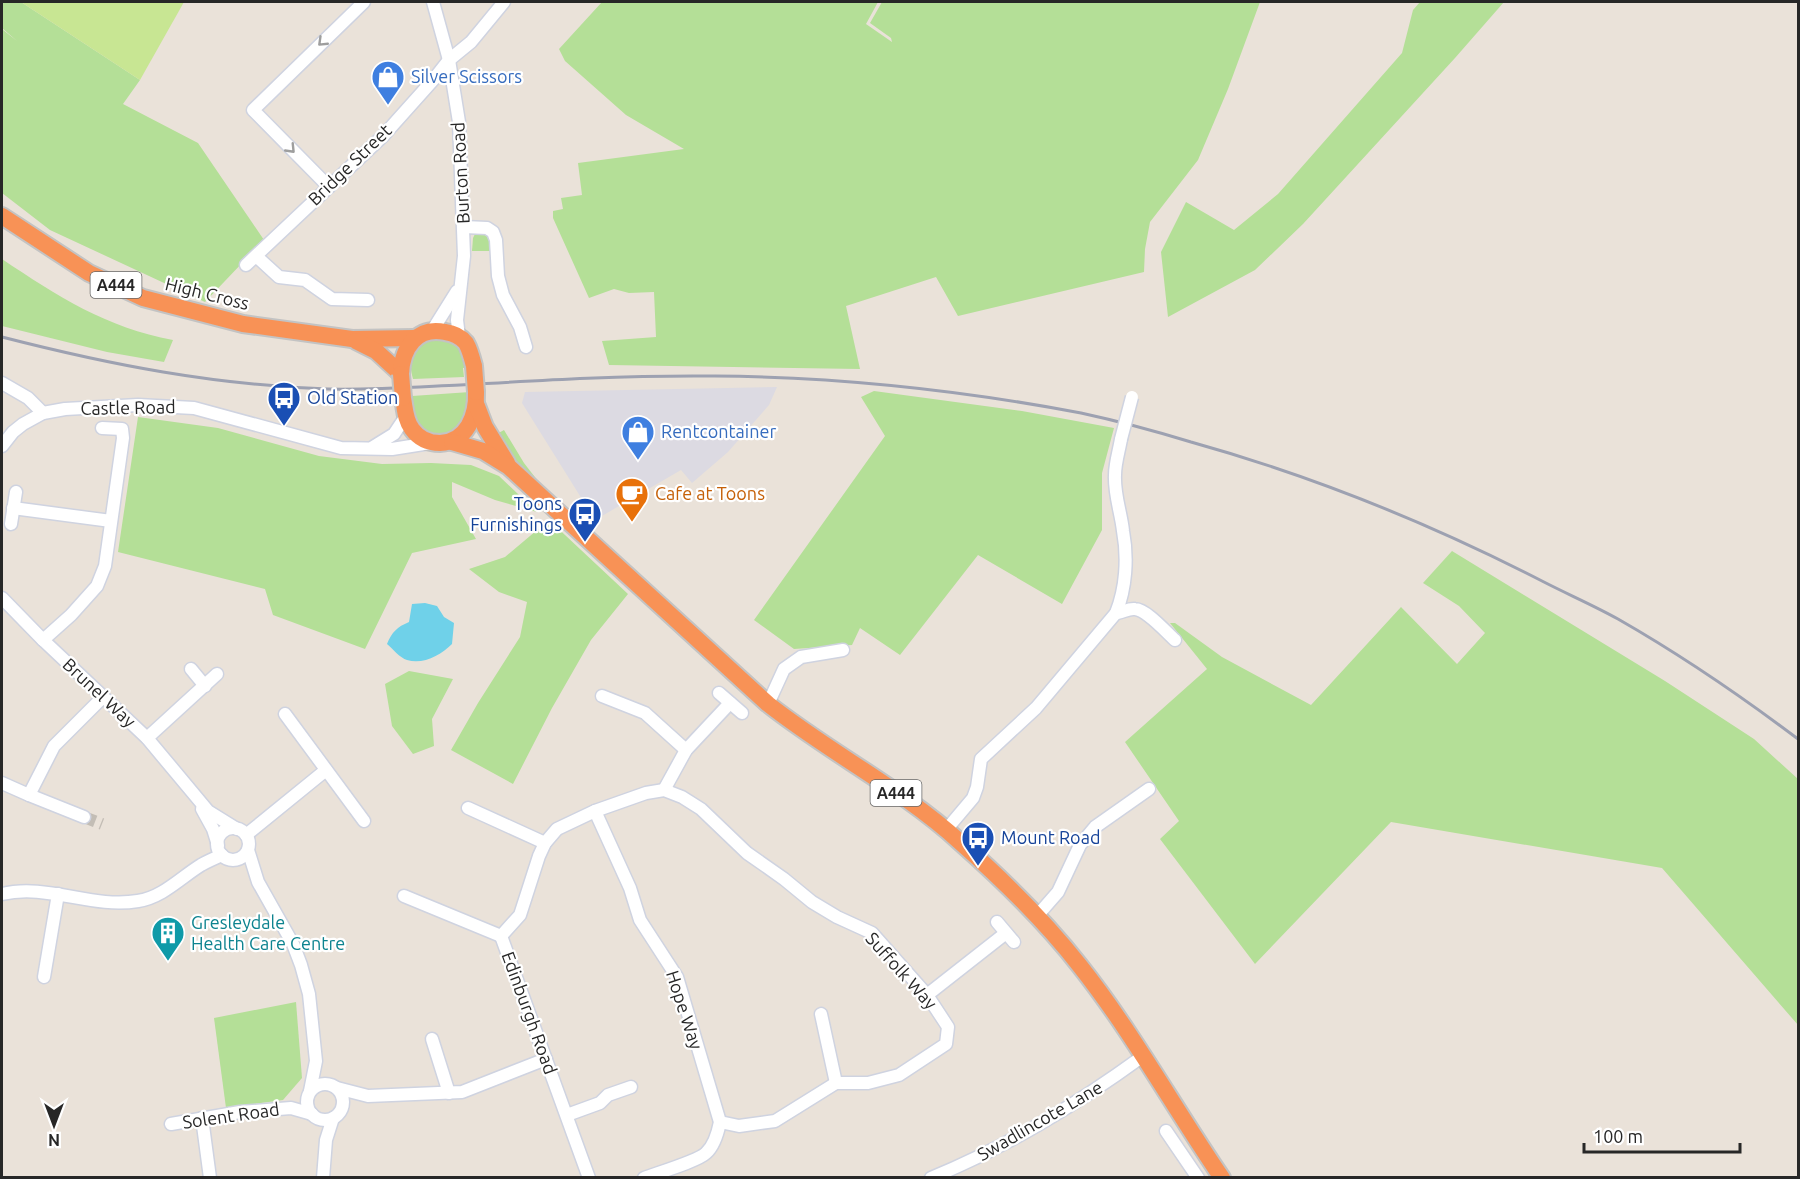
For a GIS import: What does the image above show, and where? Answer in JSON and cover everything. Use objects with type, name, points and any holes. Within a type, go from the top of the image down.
[{"type":"highway","name":"High Cross","points":[[2,216],[89,273],[143,298],[243,324],[352,339],[414,338]]},
{"type":"highway","points":[[432,331],[451,333],[459,337]]},
{"type":"highway","name":"A444","points":[[414,338],[432,331]]},
{"type":"highway","name":"A444","points":[[459,337],[469,349],[474,366],[477,399],[485,427],[509,466]]},
{"type":"highway","points":[[414,338],[404,354],[401,374],[403,398],[406,416],[412,429],[430,443]]},
{"type":"highway","name":"High Cross","points":[[352,339],[376,351],[401,374]]},
{"type":"highway","points":[[452,442],[464,432],[477,399]]},
{"type":"highway","name":"A444","points":[[430,443],[452,442],[468,445],[509,466],[768,704],[803,732],[906,799],[946,830],[1037,916],[1080,965],[1143,1056],[1222,1178]]},
{"type":"street","points":[[329,187],[253,110],[364,2]]},
{"type":"street","name":"Burton Road","points":[[433,2],[449,60],[459,122],[464,227],[464,256],[457,320],[459,337]]},
{"type":"street","name":"Bridge Street","points":[[246,266],[383,136],[449,60],[471,42],[504,2]]},
{"type":"street","points":[[464,227],[487,228],[493,232],[496,240],[498,276],[503,295],[518,320],[526,347]]},
{"type":"street","points":[[256,256],[279,277],[305,280],[332,299],[368,300]]},
{"type":"street","name":"Burton Road","points":[[432,331],[460,287]]},
{"type":"street","points":[[2,383],[28,398],[43,413]]},
{"type":"street","points":[[946,830],[974,798],[978,788],[981,759],[1036,708],[1116,613],[1125,577],[1124,531],[1117,508],[1115,476],[1121,439],[1132,397]]},
{"type":"street","name":"Castle Road","points":[[2,446],[13,432],[43,413],[65,409],[138,405],[194,408],[341,448],[392,449],[430,443]]},
{"type":"street","points":[[370,449],[394,434],[406,416]]},
{"type":"street","points":[[43,640],[71,615],[97,586],[105,566],[123,438],[122,429],[102,428]]},
{"type":"street","points":[[11,524],[16,492]]},
{"type":"street","points":[[13,508],[111,521]]},
{"type":"street","name":"Brunel Way","points":[[2,598],[147,738],[208,811],[242,832]]},
{"type":"street","points":[[1116,613],[1133,608],[1143,611],[1174,640]]},
{"type":"street","points":[[768,704],[784,669],[801,657],[843,650]]},
{"type":"street","points":[[191,669],[205,686]]},
{"type":"street","points":[[147,738],[217,674]]},
{"type":"street","points":[[719,693],[742,713]]},
{"type":"street","points":[[29,795],[54,746],[103,696]]},
{"type":"street","points":[[602,696],[645,712],[686,750]]},
{"type":"street","points":[[595,811],[646,793],[664,790],[686,750],[730,704]]},
{"type":"street","points":[[285,714],[364,821]]},
{"type":"street","points":[[242,832],[326,770]]},
{"type":"street","points":[[2,783],[84,817]]},
{"type":"street","points":[[1037,916],[1058,892],[1080,845],[1095,827],[1149,789]]},
{"type":"street","name":"Suffolk Way","points":[[664,790],[682,797],[701,809],[747,853],[812,902],[837,917],[872,933],[927,995],[948,1027],[945,1044],[899,1075],[868,1083],[836,1083]]},
{"type":"street","name":"Brunel Way","points":[[192,793],[213,829],[223,854]]},
{"type":"street","points":[[468,808],[545,843]]},
{"type":"street","name":"Edinburgh Road","points":[[589,1178],[501,936],[520,915],[531,875],[545,843],[557,829],[595,811]]},
{"type":"street","name":"Hope Way","points":[[595,811],[630,888],[640,920],[677,977],[720,1122]]},
{"type":"street","points":[[223,854],[223,832],[227,830],[242,832],[248,839],[248,850],[258,882]]},
{"type":"street","points":[[2,892],[18,890],[58,894],[112,903],[140,901],[167,890],[202,865],[223,854],[241,858],[248,850]]},
{"type":"street","points":[[223,854],[247,869],[258,882],[293,944],[301,965],[309,994],[316,1061],[307,1105],[326,1140]]},
{"type":"street","points":[[44,977],[58,894]]},
{"type":"street","points":[[404,896],[501,936]]},
{"type":"street","points":[[927,995],[1010,937],[998,922]]},
{"type":"street","points":[[644,1178],[706,1153],[718,1133],[720,1122],[739,1126],[775,1121],[836,1083],[821,1014]]},
{"type":"street","points":[[432,1039],[449,1094]]},
{"type":"street","name":"Swadlincote Lane","points":[[931,1178],[978,1158],[1027,1133],[1098,1089],[1143,1056]]},
{"type":"street","points":[[309,1093],[320,1084],[368,1096],[449,1094],[462,1092],[546,1059]]},
{"type":"street","points":[[316,1061],[343,1098],[342,1107]]},
{"type":"street","points":[[567,1115],[600,1103],[608,1095],[631,1087]]},
{"type":"street","name":"Solent Road","points":[[291,1108],[309,1093]]},
{"type":"street","points":[[323,1178],[326,1140],[333,1118],[342,1107],[368,1096]]},
{"type":"street","name":"Solent Road","points":[[171,1124],[240,1112],[291,1108],[314,1116]]},
{"type":"street","points":[[314,1116],[328,1120],[333,1118]]},
{"type":"street","points":[[202,1118],[210,1178]]},
{"type":"street","points":[[1166,1131],[1197,1178]]},
{"type":"shaded area","name":"Rentcontainer","points":[[777,387],[769,405],[728,452],[692,483],[681,470],[595,520],[522,403],[525,392]]},
{"type":"green space","points":[[2,2],[21,2],[140,80],[123,104],[198,143],[264,240],[205,302],[50,230],[2,193],[2,29],[17,41],[2,28]]},
{"type":"green space","points":[[21,2],[184,2],[140,80]]},
{"type":"green space","points":[[602,2],[878,2],[866,24],[892,42],[891,38],[870,23],[882,2],[1260,2],[1228,89],[1198,160],[1150,222],[1144,272],[958,316],[936,277],[846,306],[860,369],[609,365],[602,341],[656,337],[654,292],[629,293],[614,289],[589,298],[553,218],[553,211],[563,209],[561,198],[582,195],[578,163],[684,149],[626,115],[565,61],[559,49]]},
{"type":"green space","points":[[1420,2],[1504,2],[1303,224],[1255,270],[1168,317],[1161,252],[1186,202],[1234,230],[1278,194],[1402,53],[1413,10]]},
{"type":"green space","points":[[476,232],[490,235],[491,251],[472,251]]},
{"type":"green space","points":[[2,259],[63,298],[104,319],[149,335],[173,340],[164,362],[107,352],[2,326]]},
{"type":"green space","points":[[436,339],[453,344],[464,355],[469,367],[463,368],[464,377],[413,379],[411,364],[414,353],[417,348],[428,341]]},
{"type":"green space","points":[[874,391],[1022,411],[1114,428],[1102,473],[1102,530],[1062,604],[978,555],[900,655],[860,628],[852,645],[794,649],[754,620],[885,436],[861,397]]},
{"type":"green space","points":[[470,392],[471,404],[457,433],[434,438],[415,424],[412,396]]},
{"type":"green space","points":[[138,417],[218,428],[319,456],[382,464],[471,465],[499,476],[537,512],[495,500],[452,482],[452,497],[476,539],[412,553],[365,649],[273,615],[265,589],[118,552]]},
{"type":"green space","points":[[504,430],[524,463],[548,494],[505,450],[495,435]]},
{"type":"green space","points":[[549,520],[628,594],[591,640],[552,708],[513,784],[451,750],[520,637],[527,602],[499,592],[469,569],[505,557]]},
{"type":"green space","points":[[1452,551],[1665,681],[1754,739],[1798,779],[1798,1025],[1662,868],[1391,822],[1255,964],[1160,839],[1179,821],[1125,742],[1207,669],[1170,623],[1175,623],[1222,657],[1311,705],[1401,607],[1457,664],[1485,633],[1459,606],[1423,583]]},
{"type":"green space","points":[[409,671],[453,679],[432,719],[434,746],[413,754],[392,726],[385,684]]},
{"type":"green space","points":[[296,1002],[302,1078],[283,1100],[226,1108],[214,1018]]},
{"type":"water","points":[[425,603],[437,606],[444,617],[454,623],[452,644],[431,658],[419,661],[407,660],[387,644],[395,630],[409,622],[412,604]]},
{"type":"tunnel","points":[[84,817],[102,824]]},
{"type":"railway","points":[[2,337],[123,365],[203,378],[286,387],[361,389],[619,377],[761,377],[853,382],[944,391],[1095,416],[1164,434],[1281,470],[1413,520],[1457,540],[1618,619],[1710,676],[1798,739]]},
{"type":"place","name":"Silver Scissors","points":[[388,106]]},
{"type":"place","name":"Old Station","points":[[284,427]]},
{"type":"place","name":"Rentcontainer","points":[[638,461]]},
{"type":"place","name":"Cafe at Toons","points":[[632,523]]},
{"type":"place","name":"Toons Furnishings","points":[[585,543]]},
{"type":"place","name":"Mount Road","points":[[978,867]]},
{"type":"place","name":"Gresleydale Health Care Centre","points":[[168,962]]}]
